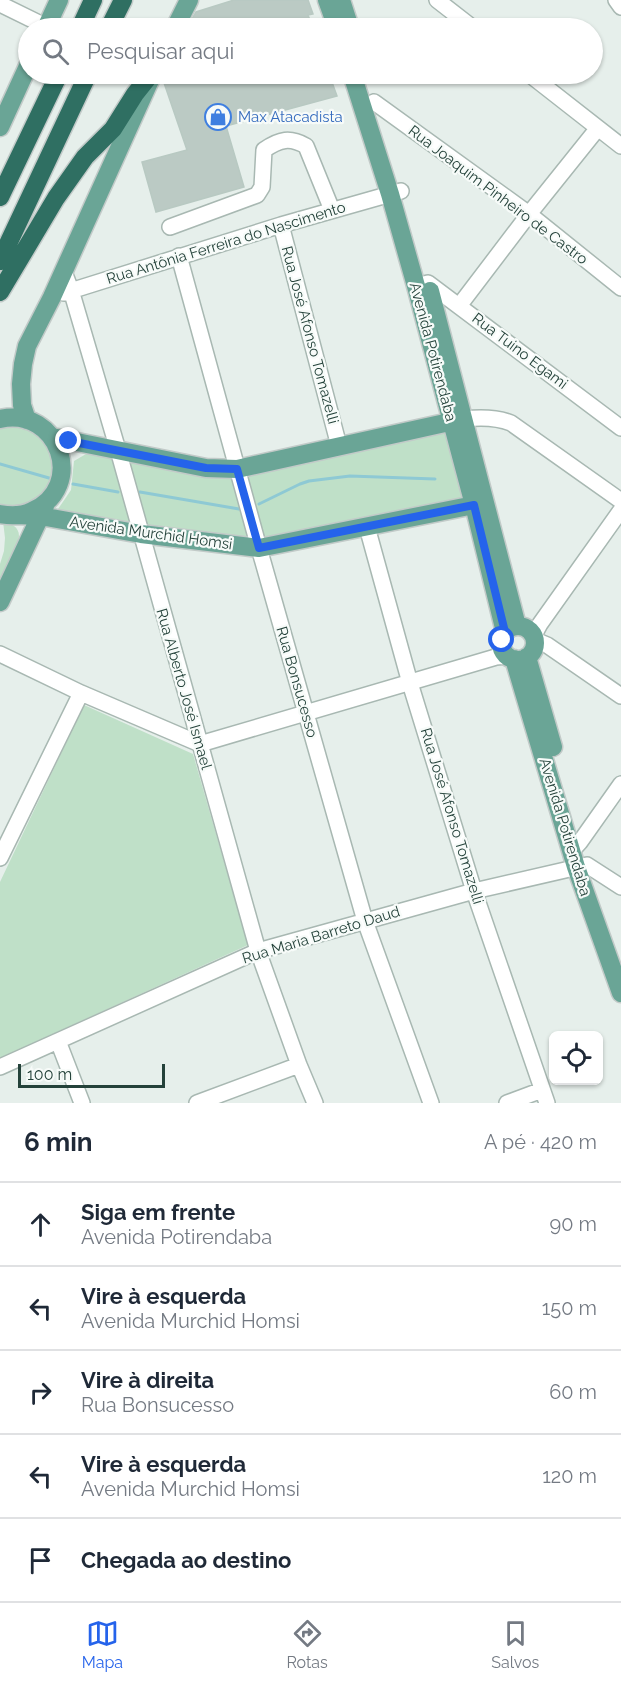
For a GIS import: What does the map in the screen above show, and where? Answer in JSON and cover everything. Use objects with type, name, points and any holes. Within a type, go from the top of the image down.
[{"type":"highway","points":[[85,18],[93,0]]},
{"type":"highway","points":[[115,18],[123,0]]},
{"type":"highway","points":[[0,197],[53,84]]},
{"type":"highway","points":[[0,261],[83,84]]},
{"type":"highway","points":[[0,292],[56,198],[85,157],[113,129],[144,84]]},
{"type":"main road","points":[[51,18],[59,0]]},
{"type":"main road","points":[[180,18],[189,0]]},
{"type":"main road","points":[[327,0],[333,18]]},
{"type":"main road","points":[[341,0],[347,18]]},
{"type":"main road","points":[[0,126],[20,84]]},
{"type":"main road","points":[[27,420],[22,405],[21,384],[27,346],[64,272],[148,84]]},
{"type":"main road","name":"Avenida Potirendaba","points":[[360,84],[396,192]]},
{"type":"main road","name":"Avenida Potirendaba","points":[[361,84],[374,102],[396,192],[522,643],[578,856],[621,993]]},
{"type":"main road","points":[[0,419],[11,417],[36,423],[52,437],[61,458],[61,473],[57,488],[44,508],[0,602]]},
{"type":"main road","points":[[52,437],[206,468],[237,469],[458,420]]},
{"type":"main road","name":"Avenida Potirendaba","points":[[458,420],[474,505],[522,643]]},
{"type":"main road","name":"Avenida Murchid Homsi","points":[[8,514],[44,508],[141,534],[259,548],[474,505]]},
{"type":"main road","name":"Avenida Potirendaba","points":[[578,856],[621,960]]},
{"type":"street","points":[[437,0],[460,18]]},
{"type":"street","points":[[616,0],[621,7]]},
{"type":"street","points":[[0,4],[27,18]]},
{"type":"street","points":[[543,84],[621,146]]},
{"type":"street","name":"Rua Joaquim Pinheiro de Castro","points":[[374,102],[529,214],[621,288]]},
{"type":"street","points":[[459,306],[598,128]]},
{"type":"street","points":[[170,227],[257,195],[262,187],[264,150],[275,142],[294,140],[306,146],[332,210]]},
{"type":"street","name":"Rua Antônia Ferreira do Nascimento","points":[[52,297],[179,256],[396,192]]},
{"type":"street","name":"Rua José Afonso Tomazelli","points":[[281,225],[339,447]]},
{"type":"street","name":"Rua Bonsucesso","points":[[179,256],[364,921],[431,1103]]},
{"type":"street","name":"Rua Alberto José Ismael","points":[[64,272],[118,450],[258,951],[315,1103]]},
{"type":"street","name":"Rua Tuino Egami","points":[[422,284],[459,306],[621,428]]},
{"type":"street","points":[[458,420],[478,417],[496,418],[511,423],[621,501]]},
{"type":"street","points":[[0,654],[81,693],[200,744],[410,683],[522,643],[621,510]]},
{"type":"street","name":"Rua José Afonso Tomazelli","points":[[367,527],[410,683],[474,891],[544,1096]]},
{"type":"street","points":[[522,643],[621,696]]},
{"type":"street","points":[[0,858],[81,693]]},
{"type":"street","points":[[621,784],[578,856],[621,887]]},
{"type":"street","name":"Rua Maria Barreto Daud","points":[[0,1067],[258,951],[474,891],[578,856]]},
{"type":"street","points":[[58,1041],[82,1103]]},
{"type":"street","points":[[198,1103],[299,1065]]},
{"type":"street","points":[[507,1103],[544,1096]]},
{"type":"green space","points":[[15,425],[37,432],[51,451],[53,476],[46,491],[26,505],[10,507],[0,505],[0,427]]},
{"type":"green space","points":[[448,426],[469,503],[263,544],[242,472]]},
{"type":"green space","points":[[98,447],[113,450],[135,530],[56,512],[71,490],[74,461]]},
{"type":"green space","points":[[122,453],[235,472],[254,545],[144,531]]},
{"type":"green space","points":[[3,521],[14,526],[19,536],[0,586],[0,564],[5,538]]},
{"type":"green space","points":[[84,705],[193,754],[248,945],[0,1058],[0,882]]},
{"type":"building","points":[[234,0],[308,0],[313,14],[308,15],[309,18],[193,18],[196,12]]},
{"type":"building","points":[[164,84],[333,84],[337,96],[226,126],[244,187],[156,212],[142,162],[187,150]]},
{"type":"waterway","points":[[0,464],[49,478]]},
{"type":"waterway","points":[[259,504],[309,481],[350,476],[435,479]]},
{"type":"waterway","points":[[73,484],[118,492]]},
{"type":"waterway","points":[[140,492],[239,509]]},
{"type":"place","name":"Max Atacadista","points":[[218,117]]},
{"type":"route","points":[[69,441],[206,468],[237,469],[259,548],[474,505],[505,632],[502,640]]}]
